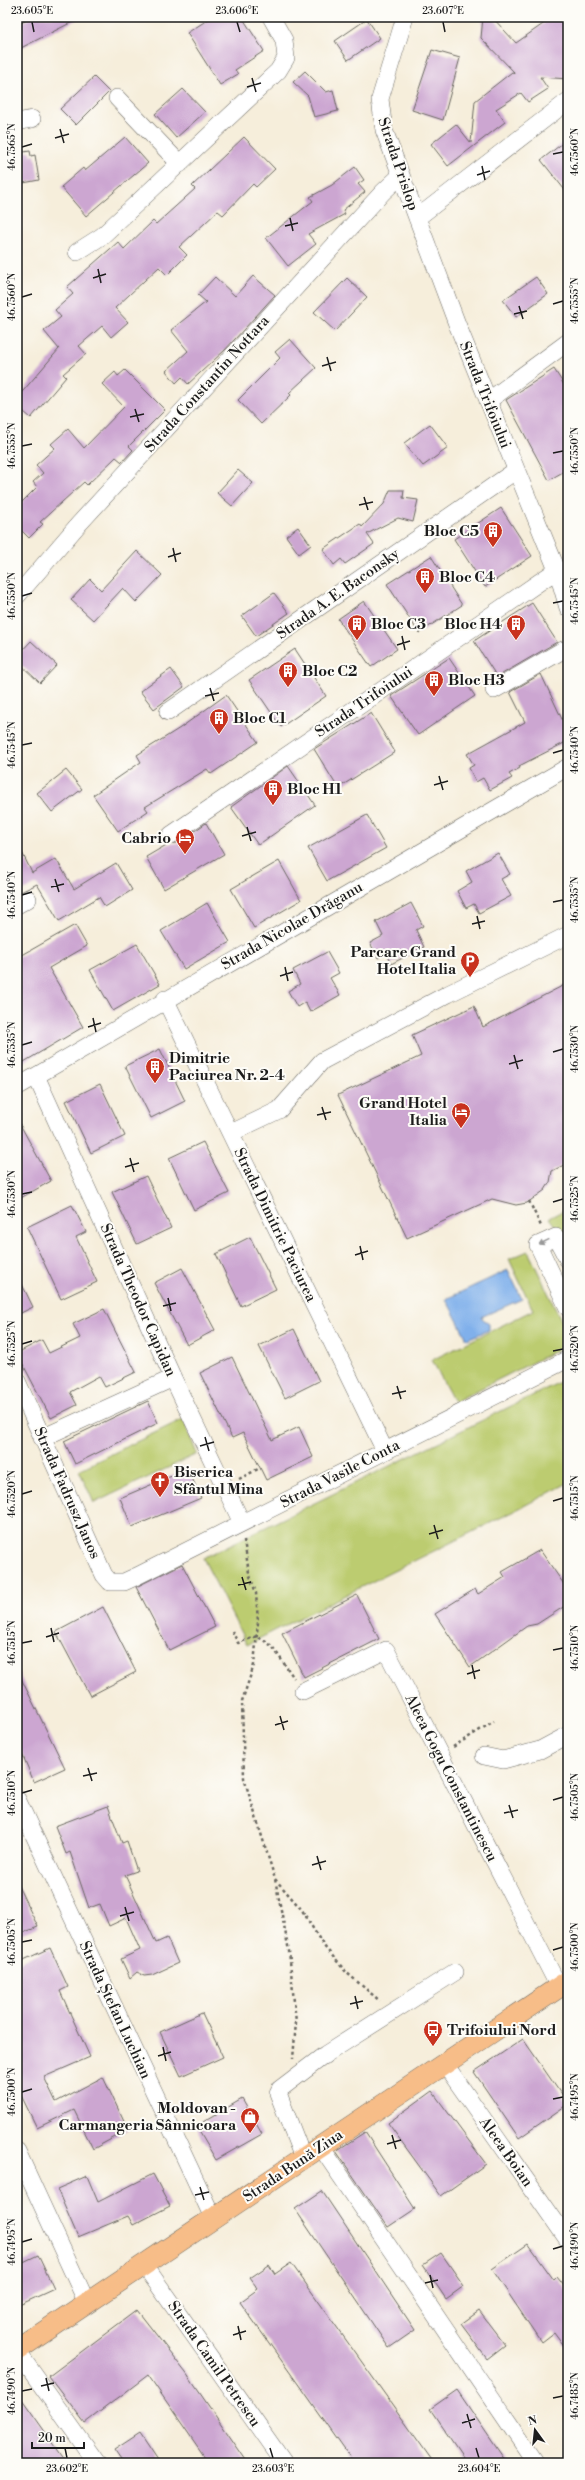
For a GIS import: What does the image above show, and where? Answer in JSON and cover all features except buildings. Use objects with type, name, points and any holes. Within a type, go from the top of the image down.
[{"type":"main road","name":"Strada Bună Ziua","points":[[17,2350],[214,2220],[303,2158],[447,2069],[563,1984]]},
{"type":"street","points":[[77,252],[102,236],[278,71],[286,58],[284,40],[271,17]]},
{"type":"street","name":"Strada Prislop","points":[[405,17],[380,99],[384,130],[417,218]]},
{"type":"street","points":[[117,98],[180,164]]},
{"type":"street","points":[[417,218],[568,101]]},
{"type":"street","name":"Strada Constantin Nottara","points":[[17,596],[78,525],[319,261],[383,192],[400,176]]},
{"type":"street","name":"Strada Trifoiului","points":[[417,218],[488,401],[512,473],[558,570],[568,608]]},
{"type":"street","points":[[488,401],[568,342]]},
{"type":"street","name":"Strada A. E. Baconsky","points":[[168,712],[512,473]]},
{"type":"street","name":"Strada Trifoiului","points":[[171,835],[558,570]]},
{"type":"street","points":[[494,690],[563,650],[568,650]]},
{"type":"street","name":"Strada Nicolae Drăganu","points":[[17,1087],[568,767]]},
{"type":"street","points":[[230,1133],[279,1110],[322,1061],[448,994],[568,935]]},
{"type":"street","name":"Strada Dimitrie Paciurea","points":[[165,1000],[385,1451]]},
{"type":"street","name":"Strada Theodor Capidan","points":[[36,1076],[173,1378],[242,1524]]},
{"type":"street","points":[[568,1260],[556,1237],[538,1245],[568,1308]]},
{"type":"street","name":"Strada Vasile Conta","points":[[110,1582],[124,1582],[137,1576],[568,1359]]},
{"type":"street","points":[[42,1438],[173,1378]]},
{"type":"street","name":"Strada Fadrusz Janos","points":[[17,1381],[104,1575],[110,1582]]},
{"type":"street","name":"Aleea Gogu Constantinescu","points":[[303,1691],[386,1650],[440,1756],[563,1984]]},
{"type":"street","points":[[484,1756],[503,1760],[540,1750],[568,1735]]},
{"type":"street","name":"Strada Ștefan Luchian","points":[[17,1799],[214,2220]]},
{"type":"street","points":[[303,2158],[278,2093],[283,2085],[326,2054],[455,1972]]},
{"type":"street","name":"Aleea Boian","points":[[447,2069],[568,2240]]},
{"type":"street","points":[[320,2147],[536,2463]]},
{"type":"street","points":[[17,2151],[87,2304]]},
{"type":"street","name":"Strada Camil Petrescu","points":[[145,2266],[284,2463]]},
{"type":"street","points":[[17,2350],[97,2463]]},
{"type":"path","points":[[224,1486],[260,1468]]},
{"type":"path","points":[[242,1524],[249,1573],[256,1593],[257,1636],[254,1665],[242,1701],[244,1778],[275,1879],[289,1951],[296,2022],[293,2058],[283,2085]]},
{"type":"path","points":[[232,1631],[238,1643],[257,1636]]},
{"type":"path","points":[[257,1636],[272,1646],[303,1691]]},
{"type":"path","points":[[440,1756],[494,1721]]},
{"type":"path","points":[[275,1879],[302,1910],[324,1945],[347,1973],[393,2011]]},
{"type":"green space","points":[[568,1208],[568,1243],[549,1218]]},
{"type":"green space","points":[[528,1251],[565,1328],[563,1343],[555,1351],[454,1402],[432,1360],[533,1310],[509,1259]]},
{"type":"green space","points":[[568,1378],[568,1483],[247,1645],[203,1558]]},
{"type":"green space","points":[[183,1419],[197,1454],[94,1503],[79,1470]]},
{"type":"water","points":[[508,1270],[522,1299],[481,1317],[489,1324],[489,1330],[467,1339],[446,1299]]},
{"type":"place","name":"Bloc C5","points":[[493,548]]},
{"type":"place","name":"Bloc C4","points":[[425,594]]},
{"type":"place","name":"Bloc C3","points":[[357,641]]},
{"type":"place","name":"Bloc H4","points":[[516,641]]},
{"type":"place","name":"Bloc C2","points":[[288,688]]},
{"type":"place","name":"Bloc H3","points":[[434,697]]},
{"type":"place","name":"Bloc C1","points":[[219,735]]},
{"type":"place","name":"Bloc H1","points":[[273,806]]},
{"type":"place","name":"Cabrio","points":[[185,855]]},
{"type":"place","name":"Parcare Grand Hotel Italia","points":[[470,978]]},
{"type":"place","name":"Dimitrie Paciurea Nr. 2-4","points":[[155,1084]]},
{"type":"place","name":"Grand Hotel Italia","points":[[461,1129]]},
{"type":"place","name":"Biserica Sfântul Mina","points":[[160,1498]]},
{"type":"place","name":"Trifoiului Nord","points":[[433,2047]]},
{"type":"place","name":"Moldovan - Carmangeria Sânnicoara","points":[[250,2134]]}]
